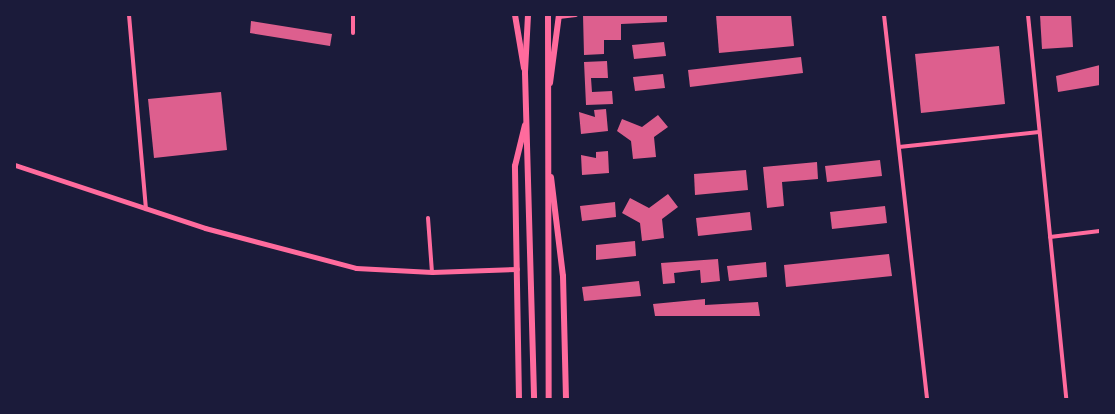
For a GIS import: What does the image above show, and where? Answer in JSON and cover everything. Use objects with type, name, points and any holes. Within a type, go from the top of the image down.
[{"type":"main road","points":[[515,15],[525,73]]},
{"type":"main road","points":[[528,15],[525,73],[534,399]]},
{"type":"main road","points":[[548,15],[551,177],[549,399]]},
{"type":"main road","points":[[550,86],[559,16]]},
{"type":"main road","points":[[519,399],[515,166],[526,124]]},
{"type":"main road","points":[[551,177],[564,276],[566,399]]},
{"type":"street","points":[[129,15],[146,209]]},
{"type":"street","points":[[353,15],[353,33]]},
{"type":"street","points":[[559,16],[576,15]]},
{"type":"street","points":[[884,15],[927,399]]},
{"type":"street","points":[[1028,15],[1066,399]]},
{"type":"street","points":[[899,147],[1039,132]]},
{"type":"street","points":[[15,165],[146,209],[347,266],[432,272],[517,269]]},
{"type":"street","points":[[428,218],[432,272]]},
{"type":"street","points":[[1050,237],[1100,231]]},
{"type":"building","points":[[583,15],[667,15],[667,22],[621,24],[621,40],[604,40],[604,54],[584,55]]},
{"type":"building","points":[[716,15],[791,15],[794,46],[719,53]]},
{"type":"building","points":[[1040,15],[1071,15],[1073,47],[1042,49]]},
{"type":"building","points":[[251,21],[332,34],[330,46],[250,33]]},
{"type":"building","points":[[664,42],[666,56],[634,59],[632,45]]},
{"type":"building","points":[[999,46],[1005,104],[921,113],[915,54]]},
{"type":"building","points":[[801,57],[803,73],[690,87],[688,70]]},
{"type":"building","points":[[607,61],[608,78],[591,78],[592,92],[612,91],[613,104],[586,105],[584,62]]},
{"type":"building","points":[[1100,65],[1100,85],[1058,92],[1056,76]]},
{"type":"building","points":[[663,74],[665,88],[635,91],[633,77]]},
{"type":"building","points":[[221,92],[227,150],[154,158],[148,99]]},
{"type":"building","points":[[606,109],[608,131],[581,134],[579,112],[595,117],[594,110]]},
{"type":"building","points":[[658,115],[668,127],[654,137],[656,157],[633,159],[631,141],[617,131],[622,119],[642,127]]},
{"type":"building","points":[[608,151],[609,173],[582,175],[581,155],[596,158],[596,152]]},
{"type":"building","points":[[880,160],[882,176],[827,182],[825,166]]},
{"type":"building","points":[[817,162],[818,179],[782,182],[784,206],[767,208],[763,167]]},
{"type":"building","points":[[746,170],[748,190],[695,195],[694,174]]},
{"type":"building","points":[[668,194],[678,207],[662,219],[664,238],[642,241],[640,223],[622,213],[630,198],[649,208]]},
{"type":"building","points":[[615,202],[616,217],[582,221],[580,206]]},
{"type":"building","points":[[885,206],[887,223],[832,229],[830,212]]},
{"type":"building","points":[[750,212],[752,230],[698,236],[696,218]]},
{"type":"building","points":[[635,241],[636,256],[596,260],[596,245]]},
{"type":"building","points":[[889,254],[892,276],[786,287],[784,265]]},
{"type":"building","points":[[718,259],[720,281],[701,283],[700,270],[674,273],[675,283],[663,284],[661,263]]},
{"type":"building","points":[[766,262],[767,277],[729,281],[727,266]]},
{"type":"building","points":[[639,281],[641,296],[584,301],[582,287]]},
{"type":"building","points":[[705,299],[705,305],[758,302],[760,316],[655,316],[653,304]]}]
